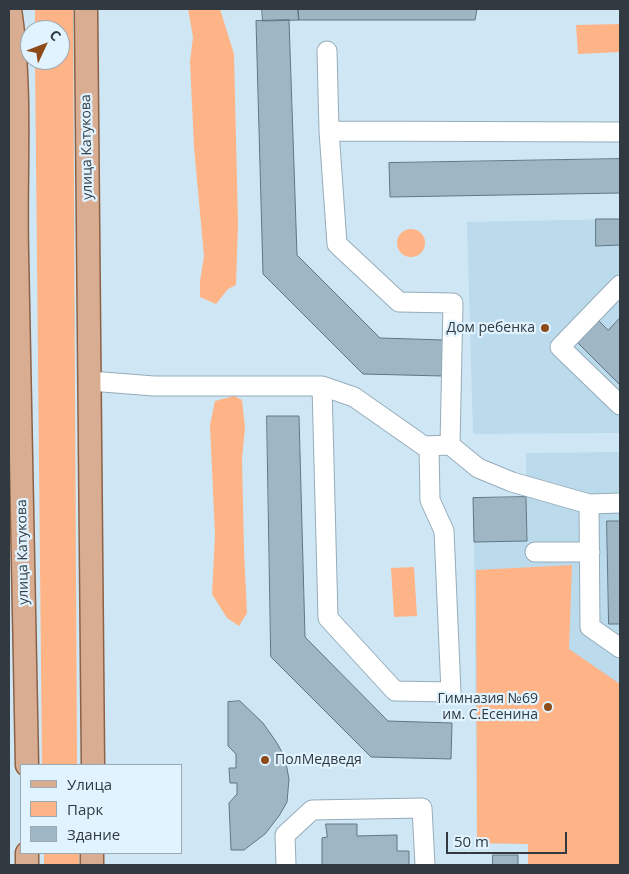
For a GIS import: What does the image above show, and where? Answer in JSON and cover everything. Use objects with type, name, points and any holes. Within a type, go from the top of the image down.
[{"type":"main road","name":"улица Катукова","points":[[10,9],[15,39],[14,410],[26,764]]},
{"type":"main road","name":"улица Катукова","points":[[86,9],[92,764]]},
{"type":"lane","points":[[327,51],[329,132],[337,244],[399,302],[453,303],[450,446]]},
{"type":"lane","points":[[329,132],[620,132]]},
{"type":"lane","points":[[620,285],[560,347],[620,406]]},
{"type":"lane","points":[[90,381],[154,386],[322,386],[354,397],[424,446],[450,446],[478,468],[512,482],[589,504],[620,503]]},
{"type":"lane","points":[[322,386],[328,618],[395,691],[451,692],[444,532],[430,500],[429,446]]},
{"type":"lane","points":[[589,504],[590,627],[620,648]]},
{"type":"lane","points":[[535,552],[590,552]]},
{"type":"lane","points":[[286,865],[285,835],[312,810],[365,811],[422,808],[424,865]]},
{"type":"shaded area","name":"Дом ребенка","points":[[620,219],[620,433],[473,434],[467,222]]},
{"type":"shaded area","name":"Гимназия №69 им. С.Есенина","points":[[620,452],[620,865],[528,865],[528,844],[477,843],[474,542],[527,541],[526,453]]},
{"type":"green space","points":[[35,9],[73,9],[77,764],[42,764],[35,70],[70,70],[70,20],[35,20]]},
{"type":"green space","points":[[188,9],[220,9],[234,54],[238,224],[236,285],[228,289],[216,304],[200,297],[200,281],[204,256],[194,147],[190,61],[193,37]]},
{"type":"green space","points":[[620,24],[620,52],[578,54],[576,25]]},
{"type":"green space","points":[[411,229],[421,233],[425,243],[421,253],[411,257],[401,253],[397,243],[401,233]]},
{"type":"green space","points":[[234,396],[242,400],[245,427],[242,459],[247,613],[239,626],[227,618],[212,594],[215,535],[210,425],[215,401]]},
{"type":"green space","name":"Гимназия №69 им. С.Есенина","points":[[572,565],[569,649],[620,684],[620,865],[528,865],[528,844],[477,843],[476,570]]},
{"type":"green space","points":[[414,567],[417,616],[394,617],[391,568]]},
{"type":"green space","points":[[44,854],[79,854],[79,865],[44,865]]},
{"type":"building","points":[[262,9],[298,9],[299,20],[263,21]]},
{"type":"building","points":[[298,9],[477,9],[475,20],[299,20]]},
{"type":"building","points":[[289,20],[297,255],[380,338],[444,340],[443,376],[363,374],[263,274],[256,21]]},
{"type":"building","points":[[620,159],[620,193],[390,197],[389,163]]},
{"type":"building","points":[[596,219],[620,219],[620,245],[596,246]]},
{"type":"building","points":[[620,318],[620,385],[577,342],[599,321],[608,330]]},
{"type":"building","points":[[267,416],[299,416],[305,637],[388,721],[452,723],[451,759],[371,757],[271,657]]},
{"type":"building","points":[[526,497],[527,541],[474,542],[473,498]]},
{"type":"building","points":[[607,521],[620,521],[620,624],[609,624]]},
{"type":"building","points":[[240,701],[263,723],[277,743],[285,758],[289,779],[287,802],[265,834],[244,850],[231,850],[229,803],[237,794],[237,783],[230,783],[229,768],[236,768],[236,754],[228,746],[228,702]]},
{"type":"building","points":[[326,824],[357,824],[357,836],[397,835],[397,851],[409,851],[409,865],[322,865],[322,838],[327,837]]},
{"type":"building","points":[[493,855],[518,855],[518,865],[493,865]]},
{"type":"place","name":"Дом ребенка","points":[[545,328]]},
{"type":"place","name":"Гимназия №69 им. С.Есенина","points":[[548,707]]},
{"type":"place","name":"ПолМедведя","points":[[265,760]]}]
